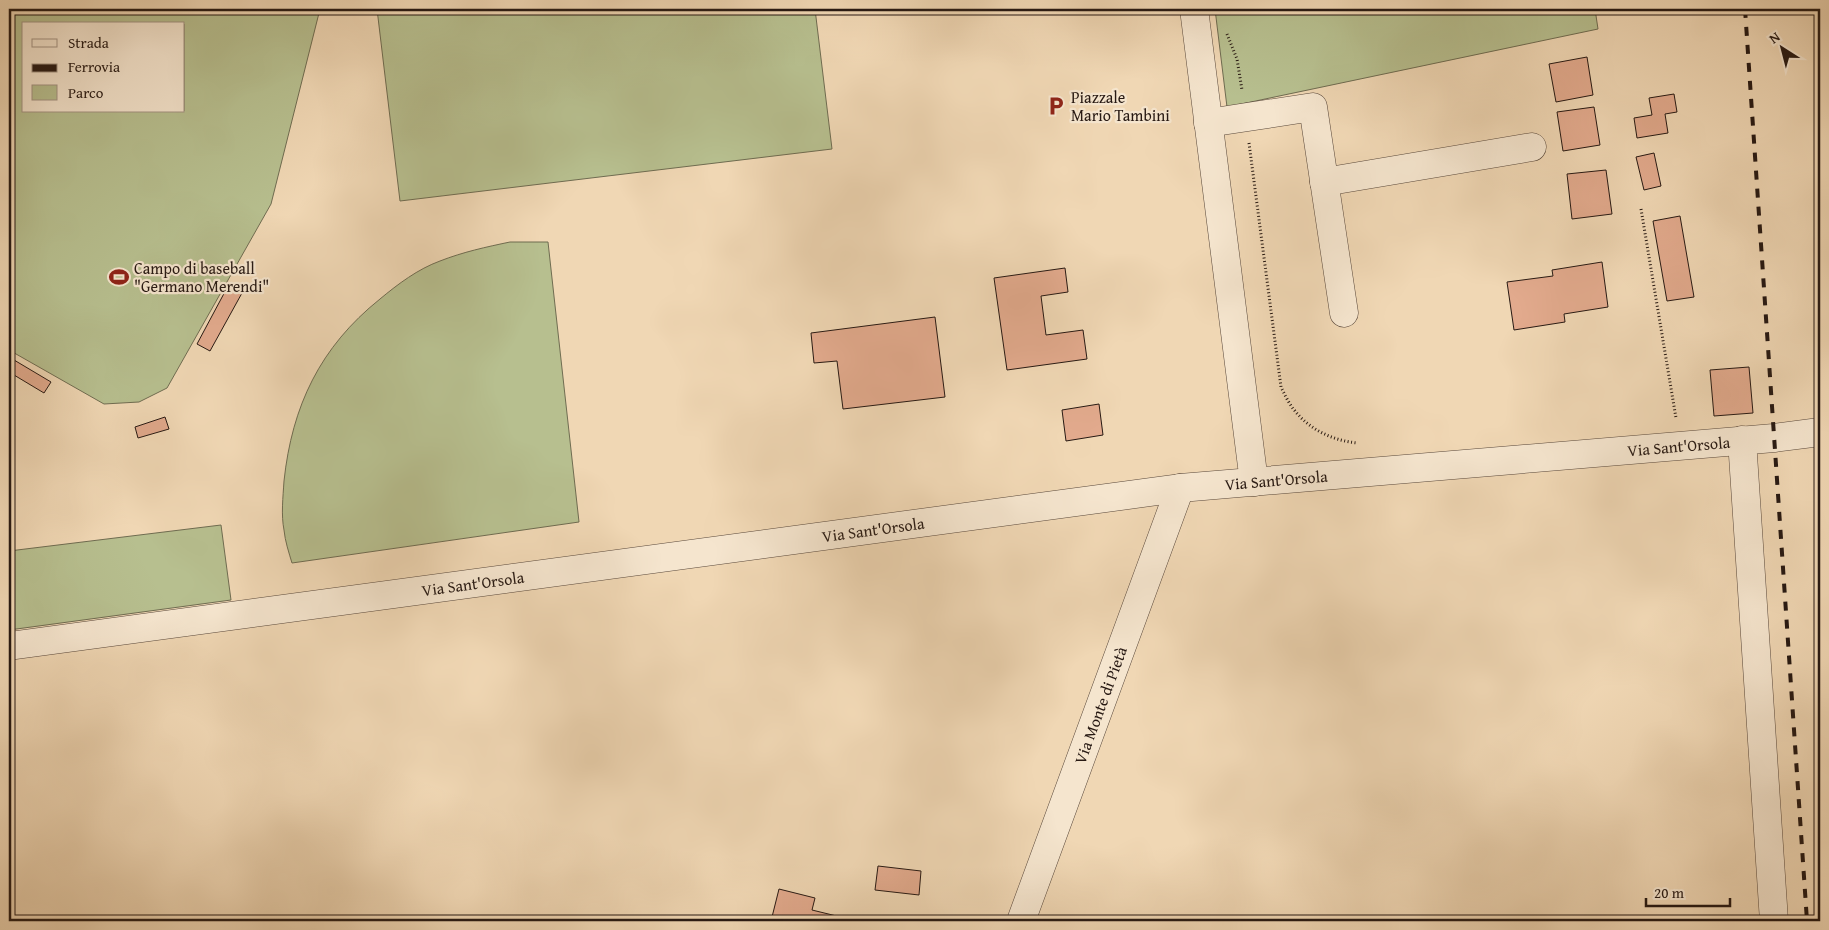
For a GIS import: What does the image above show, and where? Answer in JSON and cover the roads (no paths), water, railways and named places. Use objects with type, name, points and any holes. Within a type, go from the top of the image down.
[{"type":"street","points":[[1194,9],[1254,482]]},
{"type":"street","points":[[1208,123],[1313,107],[1344,313]]},
{"type":"street","points":[[1324,182],[1532,147]]},
{"type":"street","name":"Via Sant'Orsola","points":[[9,646],[1180,488],[1774,438],[1820,432]]},
{"type":"street","name":"Via Sant'Orsola","points":[[1742,440],[1774,921]]},
{"type":"street","name":"Via Monte di Pietà","points":[[1021,921],[1180,488]]},
{"type":"railway","points":[[1745,9],[1807,921]]},
{"type":"place","name":"Piazzale Mario Tambini","points":[[1056,106]]},
{"type":"place","name":"Campo di baseball \"Germano Merendi\"","points":[[119,277]]}]
